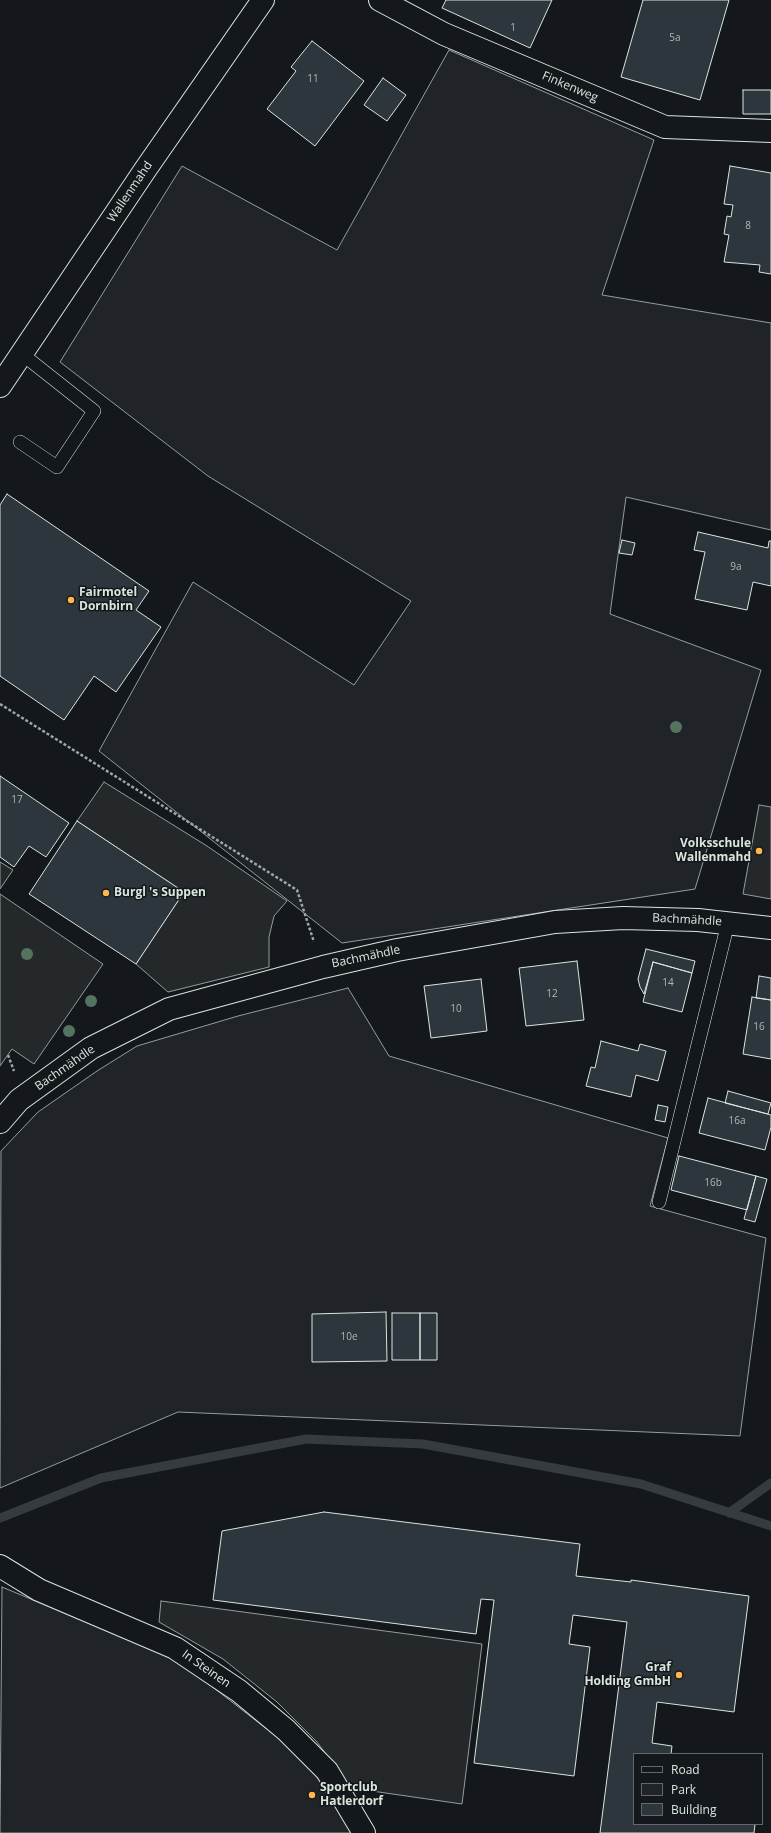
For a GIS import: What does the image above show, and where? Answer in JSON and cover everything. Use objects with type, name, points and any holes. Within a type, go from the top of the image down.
[{"type":"street","name":"Wallenmahd","points":[[0,386],[145,170],[263,0]]},
{"type":"street","name":"Finkenweg","points":[[380,0],[444,34],[665,127],[771,131]]},
{"type":"street","name":"Bachmähdle","points":[[0,1122],[19,1100],[91,1048],[169,1009],[323,967],[397,950],[555,922],[623,918],[728,923],[771,928]]},
{"type":"street","name":"In Steinen","points":[[0,1566],[39,1590],[175,1648],[239,1691],[286,1730],[327,1771],[364,1833]]},
{"type":"lane","points":[[20,442],[57,467],[94,411],[22,354]]},
{"type":"lane","points":[[658,1202],[728,923]]},
{"type":"path","points":[[0,704],[297,890],[323,967]]},
{"type":"green space","points":[[449,50],[654,140],[602,295],[771,323],[771,530],[626,497],[610,614],[761,670],[695,889],[342,943],[99,751],[193,582],[354,685],[411,601],[208,476],[60,362],[182,166],[337,250]]},
{"type":"green space","points":[[348,988],[389,1056],[668,1138],[650,1206],[766,1238],[740,1436],[178,1412],[0,1488],[1,1151],[38,1112],[97,1071],[137,1046],[238,1016]]},
{"type":"green space","points":[[2,1587],[179,1661],[303,1757],[356,1833],[0,1833]]},
{"type":"shaded area","points":[[104,782],[207,846],[287,901],[274,916],[269,937],[269,967],[168,992],[136,964],[184,892],[77,821]]},
{"type":"shaded area","name":"Volksschule Wallenmahd","points":[[759,805],[771,807],[771,899],[743,894]]},
{"type":"shaded area","points":[[0,862],[13,870],[0,889]]},
{"type":"shaded area","points":[[0,894],[103,964],[34,1064],[12,1049],[0,1066]]},
{"type":"shaded area","points":[[161,1601],[482,1644],[462,1804],[351,1788],[317,1742],[277,1702],[223,1659],[159,1622]]},
{"type":"building","points":[[446,0],[552,0],[530,48],[442,8]]},
{"type":"building","points":[[643,0],[729,0],[700,100],[621,77]]},
{"type":"building","points":[[312,41],[364,81],[315,146],[267,109],[296,71],[291,67]]},
{"type":"building","points":[[383,78],[406,95],[387,121],[364,105]]},
{"type":"building","points":[[743,90],[771,90],[771,114],[743,114]]},
{"type":"building","points":[[730,166],[771,173],[771,274],[759,272],[760,265],[724,262],[729,235],[724,234],[727,216],[731,217],[733,205],[724,204]]},
{"type":"building","name":"Fairmotel Dornbirn","points":[[7,494],[149,591],[136,610],[161,627],[116,692],[94,676],[64,720],[0,676],[0,505]]},
{"type":"building","points":[[698,532],[768,548],[769,541],[771,541],[771,586],[753,582],[747,610],[695,599],[705,552],[694,550]]},
{"type":"building","points":[[622,540],[635,543],[632,555],[619,553]]},
{"type":"building","points":[[0,776],[69,823],[46,857],[29,846],[14,867],[0,857]]},
{"type":"building","name":"Burgl 's Suppen","points":[[77,821],[184,892],[136,964],[29,894]]},
{"type":"building","points":[[646,949],[695,961],[692,973],[653,962],[644,994],[638,979]]},
{"type":"building","points":[[577,961],[584,1020],[526,1026],[519,968]]},
{"type":"building","points":[[653,962],[692,973],[682,1012],[643,1002]]},
{"type":"building","points":[[759,976],[771,978],[771,1000],[756,998]]},
{"type":"building","points":[[481,979],[487,1031],[431,1038],[424,986]]},
{"type":"building","points":[[752,997],[771,1000],[771,1059],[743,1054]]},
{"type":"building","points":[[601,1041],[638,1051],[640,1044],[666,1051],[658,1081],[636,1075],[631,1097],[586,1086],[591,1067],[595,1068]]},
{"type":"building","points":[[728,1091],[771,1103],[768,1114],[725,1103]]},
{"type":"building","points":[[708,1098],[771,1115],[771,1127],[765,1150],[699,1133]]},
{"type":"building","points":[[658,1105],[668,1107],[665,1122],[655,1120]]},
{"type":"building","points":[[679,1156],[756,1176],[747,1210],[671,1190]]},
{"type":"building","points":[[756,1176],[767,1179],[755,1222],[744,1219]]},
{"type":"building","points":[[386,1312],[387,1361],[312,1362],[312,1314]]},
{"type":"building","points":[[392,1313],[420,1313],[420,1360],[392,1360]]},
{"type":"building","points":[[420,1313],[437,1313],[437,1360],[420,1360]]},
{"type":"building","name":"Graf Holding GmbH","points":[[324,1512],[580,1544],[576,1576],[631,1582],[631,1580],[749,1596],[734,1712],[657,1702],[652,1743],[672,1746],[671,1753],[633,1753],[633,1825],[755,1825],[754,1833],[600,1833],[627,1622],[573,1615],[569,1644],[590,1647],[574,1776],[474,1763],[494,1600],[481,1599],[476,1634],[213,1600],[222,1531]]},
{"type":"waterway","points":[[0,1518],[101,1478],[306,1439],[423,1444],[641,1484],[771,1526]]},
{"type":"waterway","points":[[729,1513],[771,1483]]},
{"type":"place","name":"Fairmotel Dornbirn","points":[[71,600]]},
{"type":"place","name":"Volksschule Wallenmahd","points":[[759,851]]},
{"type":"place","name":"Burgl 's Suppen","points":[[106,893]]},
{"type":"place","name":"Graf Holding GmbH","points":[[679,1675]]},
{"type":"place","name":"Sportclub Hatlerdorf","points":[[312,1795]]}]
